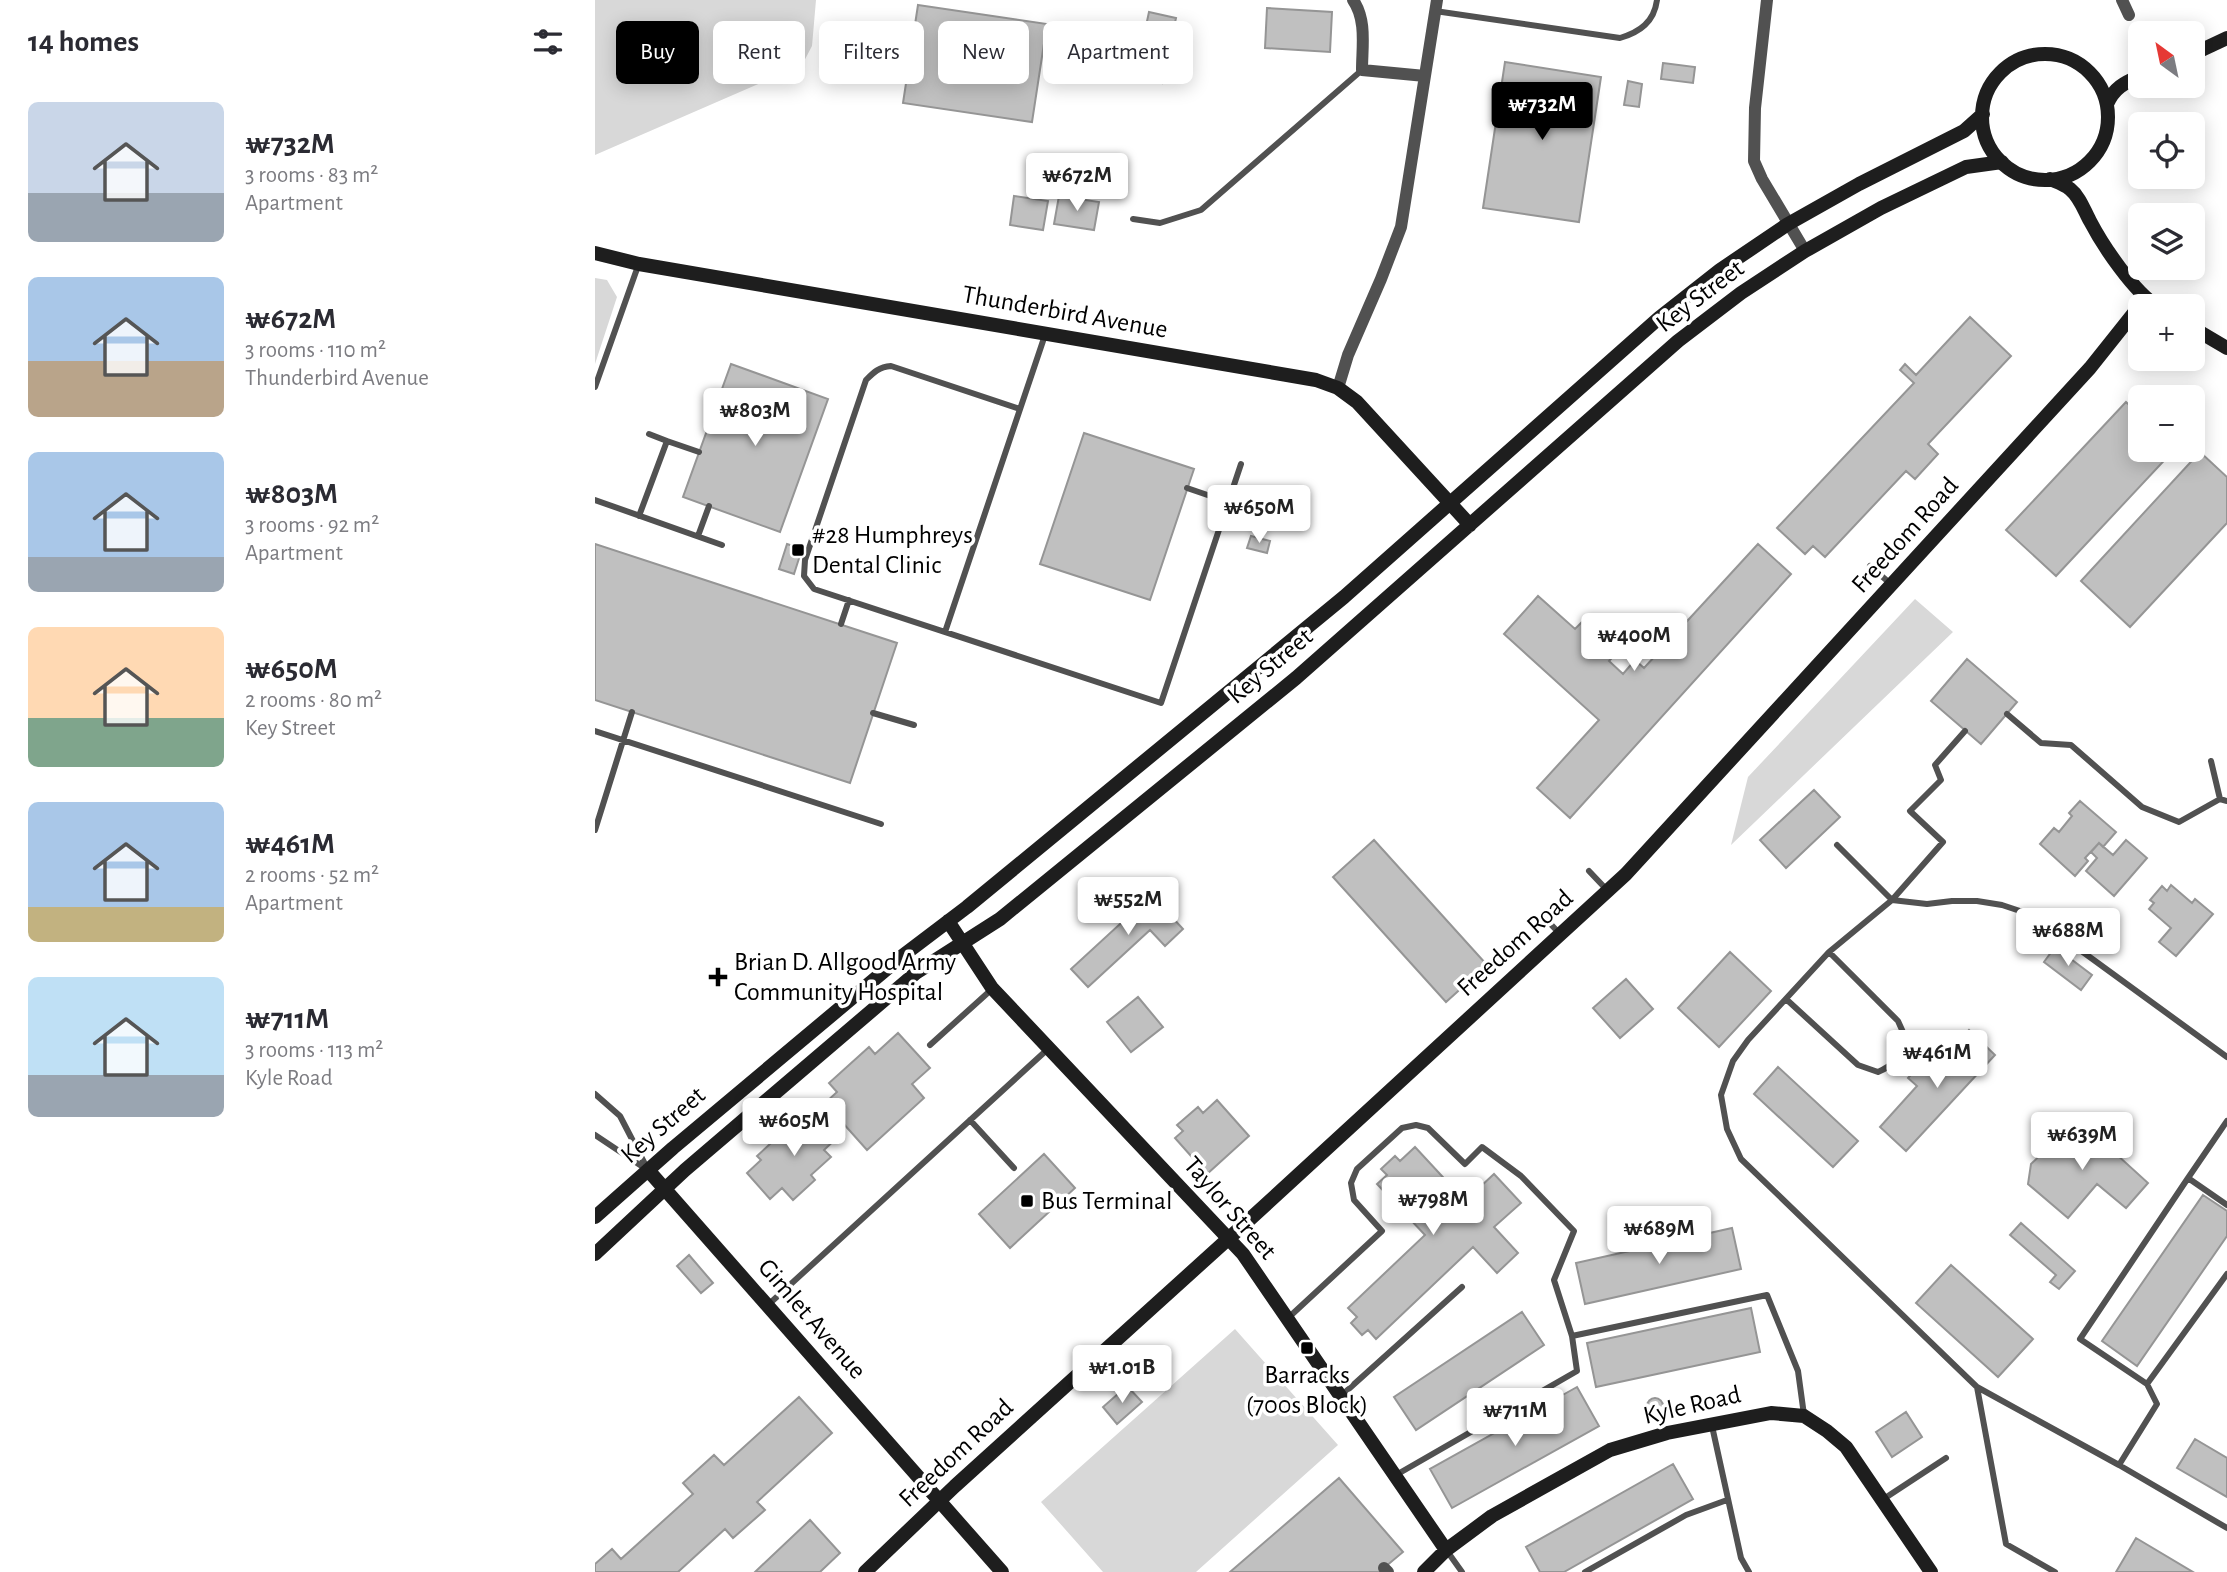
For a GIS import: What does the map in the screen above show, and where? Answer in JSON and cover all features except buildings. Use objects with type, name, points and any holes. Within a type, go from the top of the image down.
[{"type":"street","points":[[1353,0],[1359,9],[1362,24],[1362,70],[1425,76]]},
{"type":"street","points":[[1767,0],[1755,107],[1754,161],[1805,251]]},
{"type":"street","points":[[2122,0],[2129,15]]},
{"type":"street","points":[[1338,388],[1348,355],[1401,227],[1436,5]]},
{"type":"street","points":[[2205,48],[2227,38]]},
{"type":"street","points":[[2045,54],[2067,58],[2082,65],[2096,79],[2107,104],[2108,122],[2104,140],[2084,166],[2065,176],[2050,179],[2029,177],[2014,171],[2002,162],[1987,140],[1983,114],[1988,92],[1996,78],[2008,66],[2028,56],[2045,54]]},
{"type":"street","points":[[2096,79],[2115,85],[2124,83]]},
{"type":"street","points":[[2107,104],[2115,89],[2128,81]]},
{"type":"street","name":"Key Street","points":[[595,1217],[891,965],[1275,655],[1659,318],[1720,270],[1788,225],[1859,184],[1964,131],[1983,114]]},
{"type":"street","name":"Key Street","points":[[595,1254],[665,1189],[917,972],[1000,919],[1296,678],[1678,341],[1741,293],[1805,251],[1881,208],[1966,167],[2002,162]]},
{"type":"street","points":[[2078,198],[2079,178],[2084,166]]},
{"type":"street","points":[[2050,179],[2071,189],[2106,247],[2144,294]]},
{"type":"street","name":"Thunderbird Avenue","points":[[595,253],[639,264],[1316,380],[1338,388],[1357,402],[1470,525]]},
{"type":"street","name":"Freedom Road","points":[[865,1572],[940,1500],[1626,874],[2128,328]]},
{"type":"street","points":[[2205,335],[2227,348]]},
{"type":"street","name":"Taylor Street","points":[[948,921],[992,988],[1243,1254],[1446,1550]]},
{"type":"street","name":"Gimlet Avenue","points":[[648,1170],[1002,1572]]},
{"type":"street","name":"Kyle Road","points":[[1424,1572],[1446,1550],[1492,1517],[1611,1450],[1667,1433],[1771,1413],[1804,1416]]},
{"type":"street","points":[[1804,1416],[1846,1447],[1931,1572]]},
{"type":"lane","points":[[1436,5],[1620,38],[1649,22],[1655,13],[1657,0]]},
{"type":"lane","points":[[1133,219],[1160,223],[1201,210],[1362,70]]},
{"type":"lane","points":[[595,387],[639,264]]},
{"type":"lane","points":[[945,632],[1045,334]]},
{"type":"lane","points":[[1020,410],[891,366],[882,367],[873,373],[866,380],[805,560],[804,576],[814,589],[1161,704],[1241,464]]},
{"type":"lane","points":[[649,434],[699,452]]},
{"type":"lane","points":[[639,516],[667,440]]},
{"type":"lane","points":[[1187,488],[1228,502]]},
{"type":"lane","points":[[595,500],[722,545]]},
{"type":"lane","points":[[698,536],[709,506]]},
{"type":"lane","points":[[1225,511],[1242,516]]},
{"type":"lane","points":[[1870,566],[1892,585]]},
{"type":"lane","points":[[841,624],[849,600]]},
{"type":"lane","points":[[595,831],[632,712]]},
{"type":"lane","points":[[873,713],[914,725]]},
{"type":"lane","points":[[2007,714],[2041,743],[2071,745],[2142,807],[2179,822],[2223,800],[2211,761]]},
{"type":"lane","points":[[595,731],[881,824]]},
{"type":"lane","points":[[1965,731],[1935,765],[1941,780],[1910,811],[1943,842],[1892,900],[1829,952],[1748,1040],[1733,1062],[1721,1095],[1727,1129],[1741,1159],[1977,1387],[2227,1528]]},
{"type":"lane","points":[[1837,845],[1892,900],[1927,904],[1977,901],[2002,905],[2032,915],[2227,1057]]},
{"type":"lane","points":[[1589,871],[1608,891]]},
{"type":"lane","points":[[1542,915],[1561,935]]},
{"type":"lane","points":[[1786,999],[1858,1065],[1878,1072],[1893,1065],[1907,1041],[1898,1021],[1829,952]]},
{"type":"lane","points":[[930,1045],[992,988]]},
{"type":"lane","points":[[768,1305],[1049,1048]]},
{"type":"lane","points":[[595,1094],[620,1116],[648,1170]]},
{"type":"lane","points":[[970,1120],[1014,1168]]},
{"type":"lane","points":[[2119,1465],[2157,1404],[2147,1384],[2080,1339],[2227,1121]]},
{"type":"lane","points":[[1287,1319],[1382,1231],[1354,1200],[1351,1183],[1357,1169],[1402,1128],[1416,1125],[1428,1128],[1465,1164],[1482,1147],[1521,1176],[1574,1231],[1554,1280],[1572,1336],[1577,1371],[1394,1476]]},
{"type":"lane","points":[[595,1135],[648,1170]]},
{"type":"lane","points":[[2188,1178],[2227,1205]]},
{"type":"lane","points":[[2147,1384],[2227,1274]]},
{"type":"lane","points":[[1341,1397],[1462,1287]]},
{"type":"lane","points":[[1572,1336],[1767,1295],[1798,1371],[1804,1416]]},
{"type":"lane","points":[[1977,1387],[2005,1544],[2055,1572]]},
{"type":"lane","points":[[1711,1424],[1741,1558],[1749,1572]]},
{"type":"lane","points":[[1882,1500],[1946,1458]]},
{"type":"lane","points":[[1585,1572],[1686,1515],[1727,1500]]},
{"type":"lane","points":[[1446,1550],[1462,1572]]},
{"type":"shaded area","points":[[595,0],[816,0],[812,46],[805,59],[805,21],[713,21],[713,84],[758,84],[595,155]]},
{"type":"shaded area","points":[[595,278],[607,280],[617,297],[595,364]]},
{"type":"shaded area","points":[[1915,599],[1953,632],[1731,845],[1748,777]]},
{"type":"shaded area","points":[[1235,1329],[1338,1445],[1196,1572],[1103,1572],[1041,1502]]},
{"type":"place","name":"#28 Humphreys Dental Clinic","points":[[798,550]]},
{"type":"place","name":"Brian D. Allgood Army Community Hospital","points":[[718,977]]},
{"type":"place","name":"Bus Terminal","points":[[1027,1201]]},
{"type":"place","name":"Barracks (700s Block)","points":[[1307,1348]]}]
